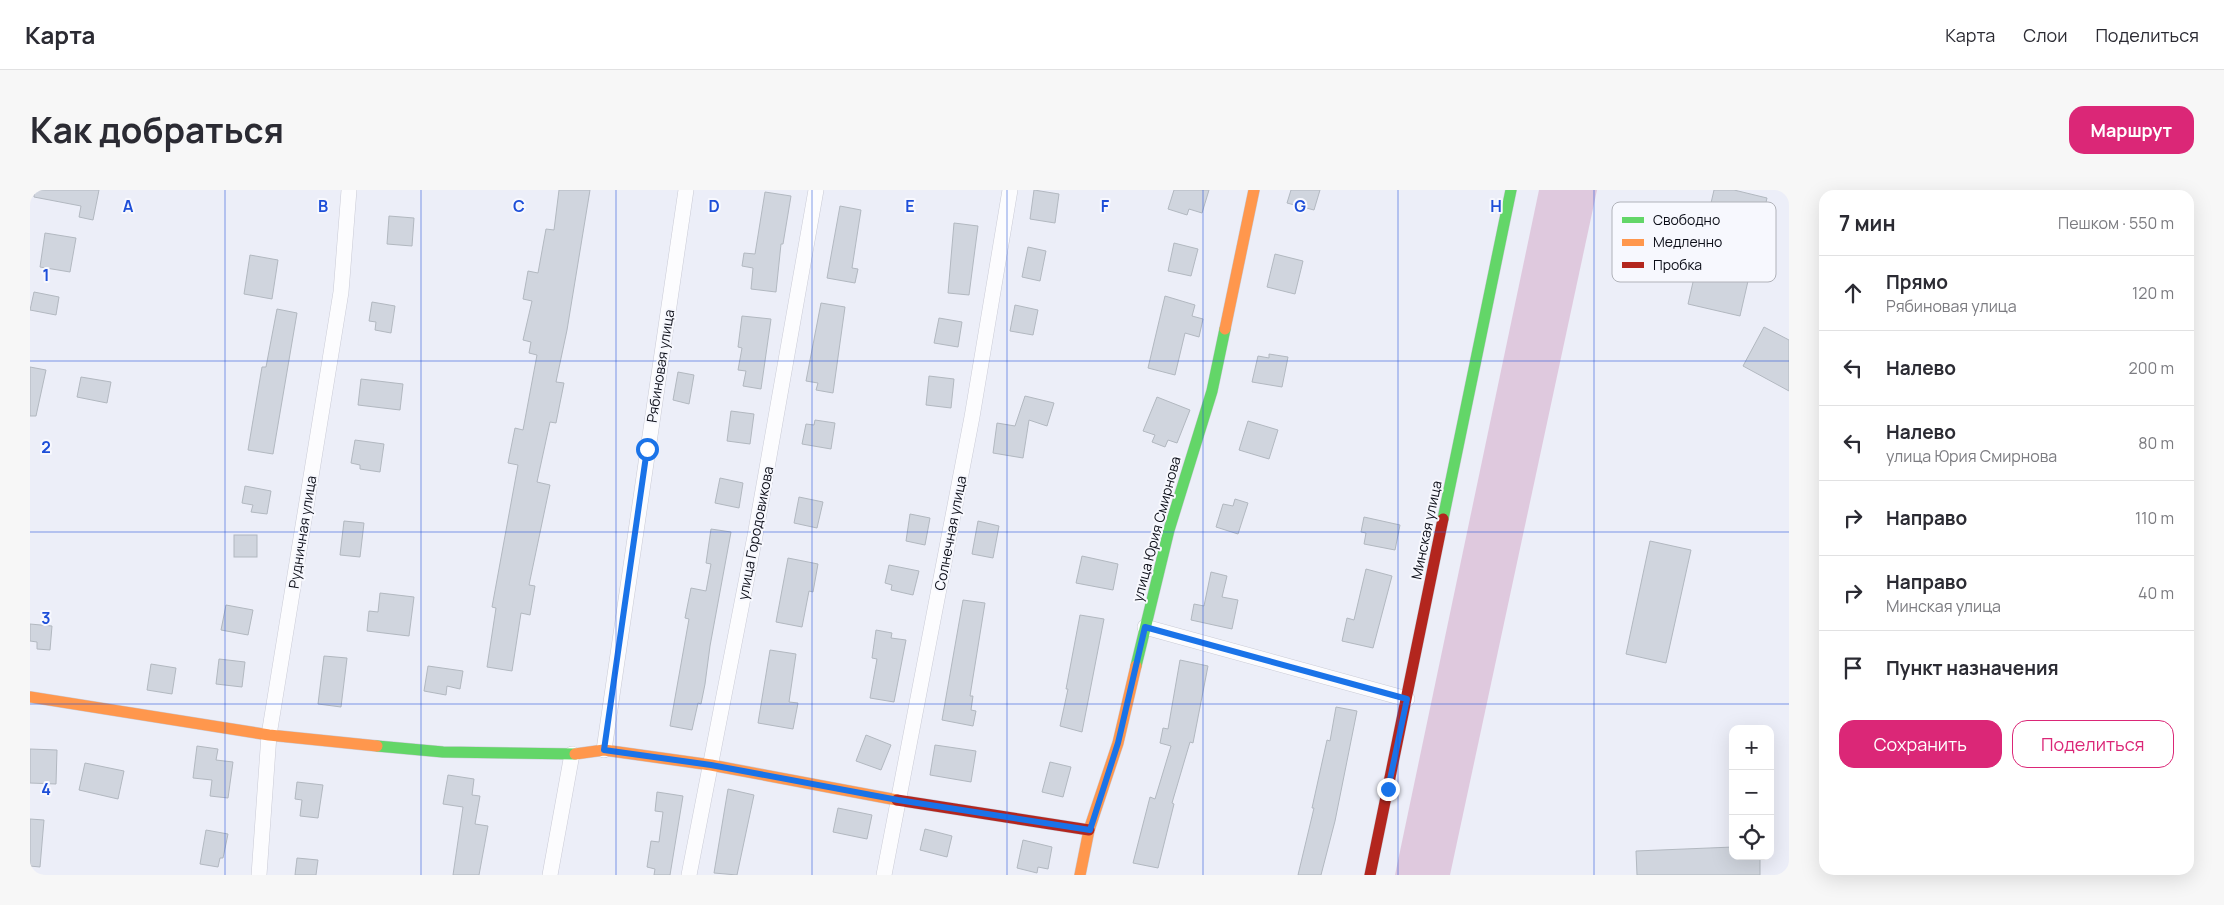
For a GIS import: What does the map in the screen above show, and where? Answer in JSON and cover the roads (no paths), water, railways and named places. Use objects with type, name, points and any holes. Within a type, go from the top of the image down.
[{"type":"street","name":"Рудничная улица","points":[[258,875],[269,735],[341,292],[349,190]]},
{"type":"street","name":"Рябиновая улица","points":[[604,750],[686,190]]},
{"type":"street","name":"улица Городовикова","points":[[689,875],[794,322],[816,190]]},
{"type":"street","name":"Солнечная улица","points":[[884,875],[972,417],[1010,190]]},
{"type":"street","name":"улица Юрия Смирнова","points":[[1080,875],[1090,830],[1118,743],[1169,530],[1212,390],[1254,190]]},
{"type":"street","name":"Минская улица","points":[[1370,875],[1511,190]]},
{"type":"street","points":[[1145,627],[1407,699]]},
{"type":"street","points":[[30,697],[269,735],[443,752],[572,754],[604,750],[711,765],[898,800],[1090,830]]},
{"type":"street","points":[[550,875],[572,754]]}]
